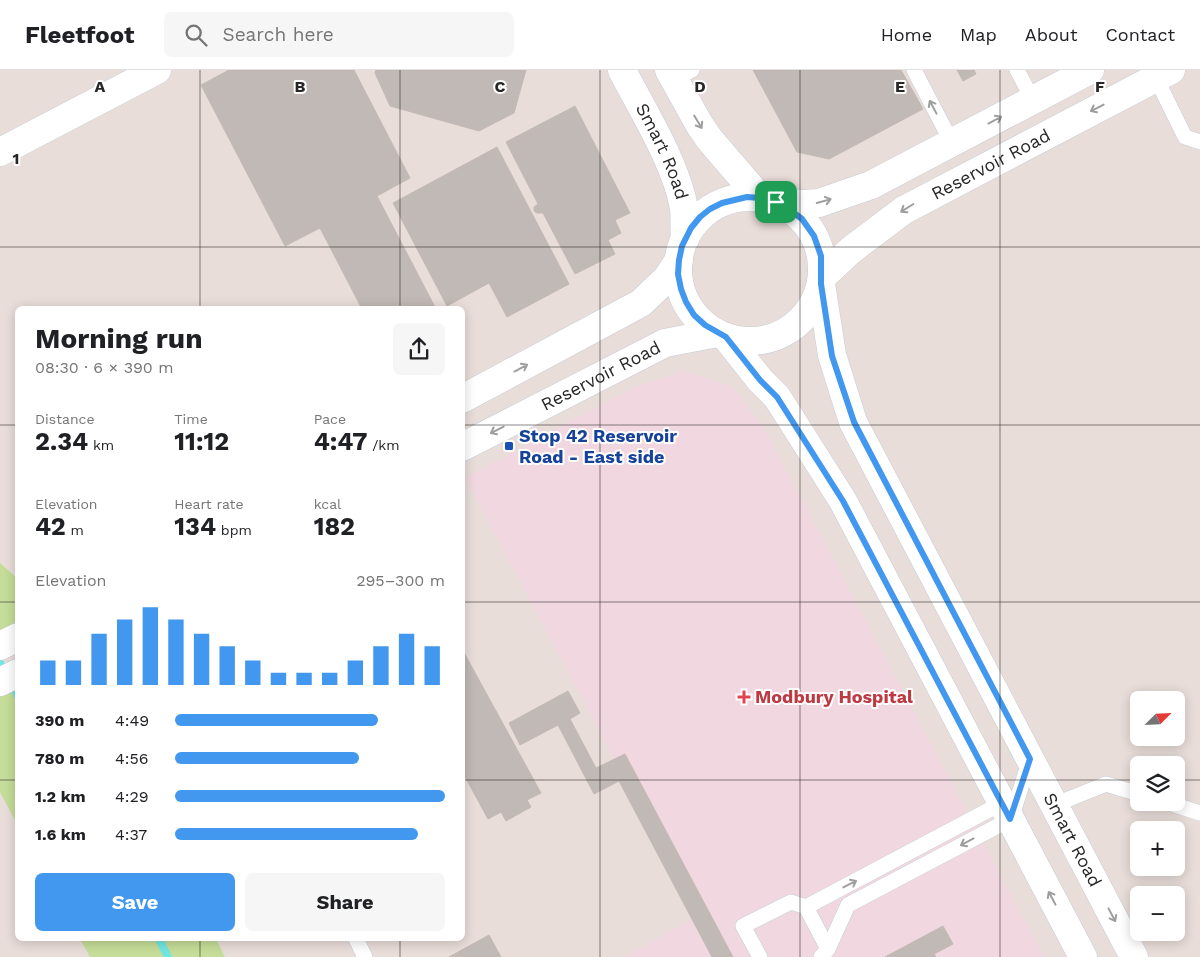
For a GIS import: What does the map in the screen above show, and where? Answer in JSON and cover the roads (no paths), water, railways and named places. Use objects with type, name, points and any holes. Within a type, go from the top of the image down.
[{"type":"main road","points":[[0,152],[157,70]]},
{"type":"main road","name":"Smart Road","points":[[622,70],[662,148],[679,190],[684,210],[682,249]]},
{"type":"main road","name":"Reservoir Road","points":[[768,200],[803,204],[819,203],[871,185],[1090,70]]},
{"type":"main road","points":[[678,73],[699,124],[710,140],[768,200]]},
{"type":"main road","name":"Reservoir Road","points":[[821,280],[851,250],[904,210],[1163,74]]},
{"type":"main road","points":[[465,397],[641,303],[667,278],[682,249],[700,217],[710,209],[734,199],[747,197],[768,200],[794,212],[808,227],[820,251],[821,280],[813,305],[794,326],[780,335],[759,341],[742,341],[721,335],[694,315],[686,302],[678,274],[682,249]]},
{"type":"main road","name":"Smart Road","points":[[821,280],[832,356],[854,422],[1134,957]]},
{"type":"main road","points":[[721,335],[777,397],[843,501],[1083,957]]},
{"type":"main road","name":"Reservoir Road","points":[[465,445],[665,343],[721,335]]},
{"type":"main road","points":[[0,646],[15,638]]},
{"type":"main road","points":[[0,682],[15,674]]},
{"type":"lane","points":[[914,70],[952,143]]},
{"type":"lane","points":[[1017,70],[1033,100]]},
{"type":"lane","points":[[1163,74],[1185,137],[1200,142]]},
{"type":"lane","points":[[825,953],[848,905],[1006,811],[1030,759]]},
{"type":"lane","points":[[1054,805],[1106,784],[1130,791]]},
{"type":"lane","points":[[1185,808],[1200,813]]},
{"type":"lane","points":[[760,957],[743,926],[791,902],[806,907],[1006,811]]},
{"type":"lane","points":[[806,907],[825,953]]},
{"type":"lane","points":[[357,941],[366,957]]},
{"type":"waterway","points":[[0,663],[15,690]]},
{"type":"waterway","points":[[160,941],[168,957]]},
{"type":"place","name":"Stop 42 Reservoir Road - East side","points":[[509,446]]},
{"type":"place","name":"Modbury Hospital","points":[[744,697]]}]
